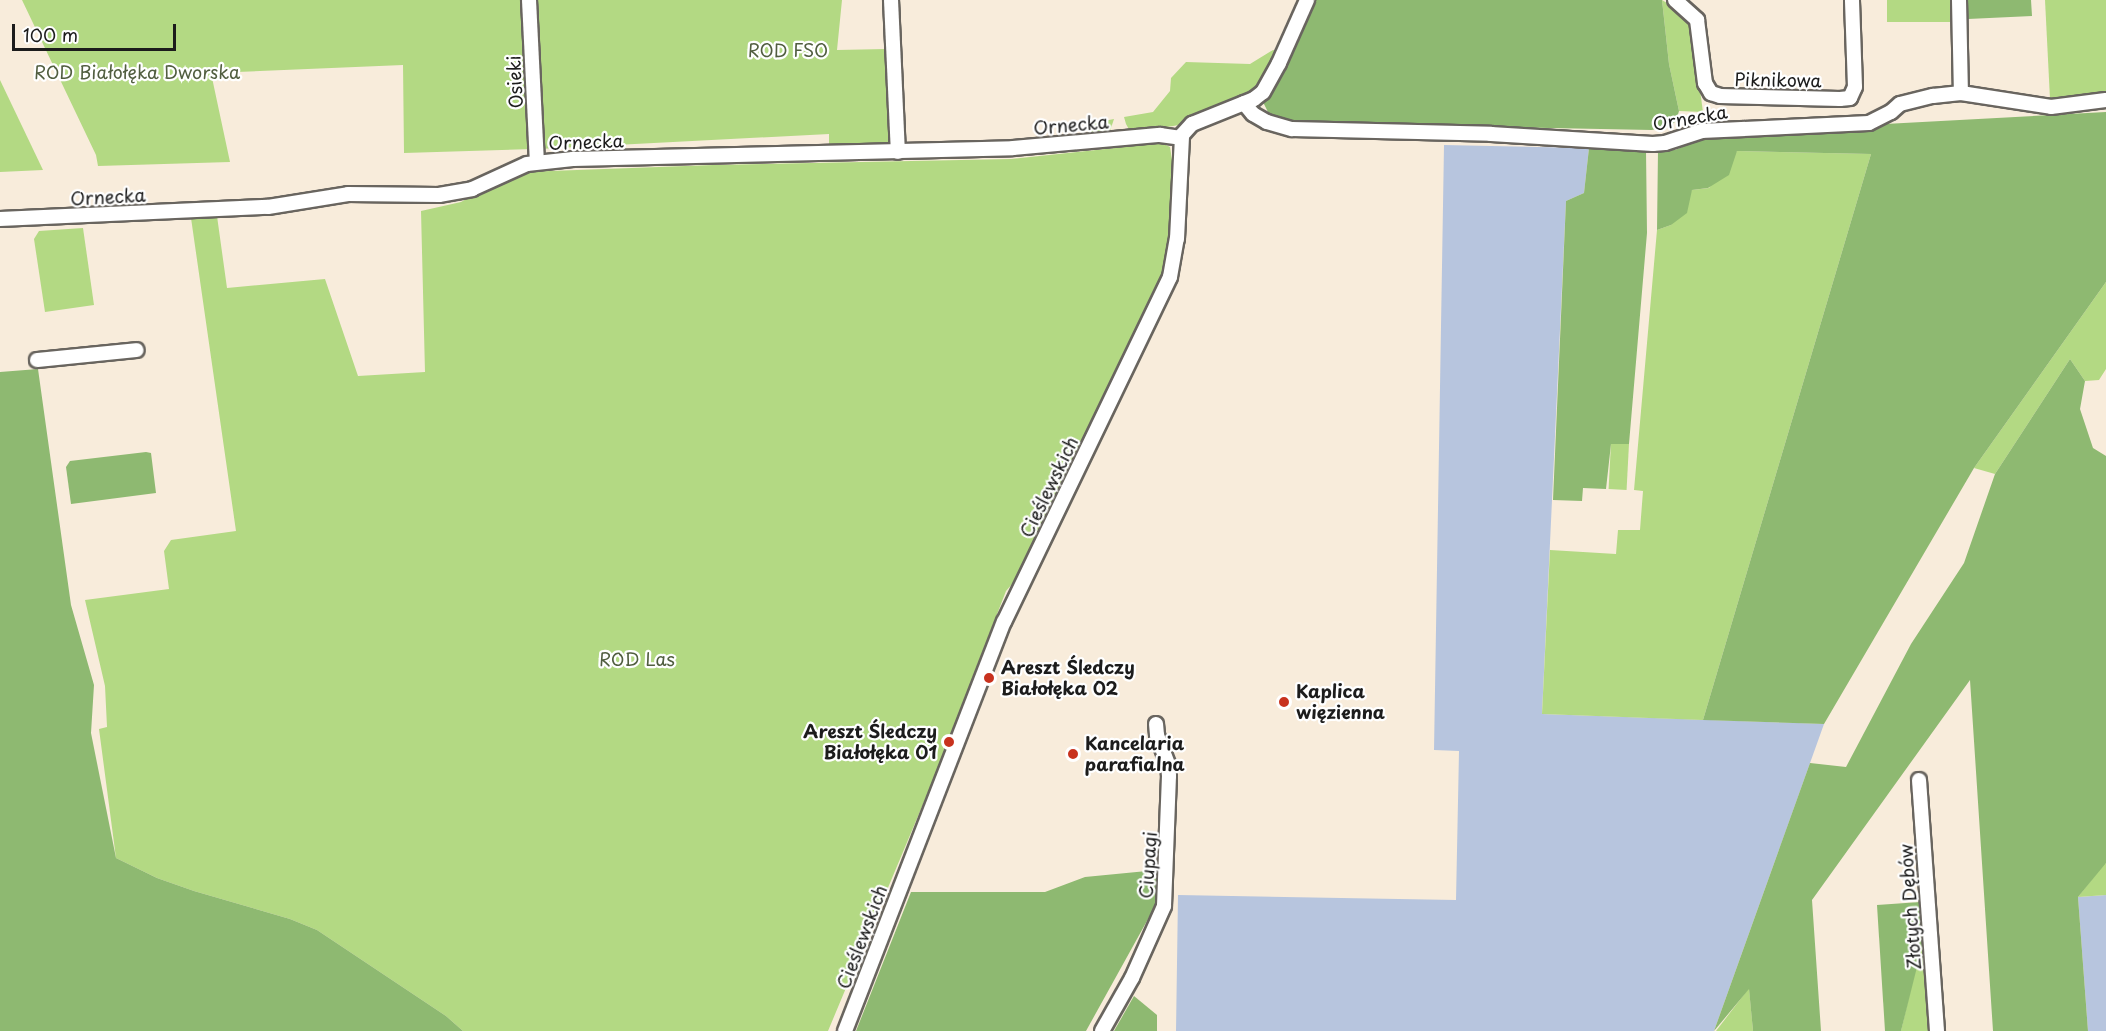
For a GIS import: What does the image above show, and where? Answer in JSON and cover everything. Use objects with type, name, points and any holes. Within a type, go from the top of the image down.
[{"type":"street","name":"Osieki","points":[[529,0],[537,162]]},
{"type":"street","points":[[891,0],[898,152]]},
{"type":"street","points":[[1181,138],[1192,124],[1259,96],[1269,83],[1307,0]]},
{"type":"street","name":"Piknikowa","points":[[1675,0],[1697,20],[1705,83],[1711,93],[1720,96],[1840,99],[1850,98],[1855,87],[1852,0]]},
{"type":"street","points":[[1959,0],[1961,93]]},
{"type":"street","name":"Ornecka","points":[[1244,103],[1253,114],[1267,122],[1292,129],[1491,134],[1665,144],[1701,131],[1862,124],[1915,99],[1961,93],[2050,107],[2106,100]]},
{"type":"street","name":"Ornecka","points":[[0,219],[268,207],[348,194],[440,195],[472,189],[517,168],[537,162],[573,159],[898,152],[1025,147],[1160,135],[1181,138]]},
{"type":"street","name":"Cieślewskich","points":[[845,1031],[1004,622],[1170,277],[1177,238],[1181,138]]},
{"type":"street","points":[[37,360],[137,350]]},
{"type":"street","name":"Ciupagi","points":[[1102,1031],[1132,978],[1164,906],[1169,770],[1157,735],[1156,724]]},
{"type":"street","name":"Złotych Dębów","points":[[1919,780],[1936,1031]]},
{"type":"shaded area","points":[[1444,145],[1589,148],[1584,193],[1566,201],[1542,714],[1824,724],[1714,1031],[1176,1031],[1178,895],[1456,900],[1459,751],[1434,750]]},
{"type":"shaded area","points":[[2106,895],[2106,1031],[2088,1031],[2078,897]]},
{"type":"green space","name":"ROD Białołęka Dworska","points":[[22,0],[526,0],[532,149],[404,153],[403,65],[211,73],[230,162],[98,166],[96,155]]},
{"type":"green space","name":"ROD FSO","points":[[533,0],[842,0],[837,50],[886,49],[889,62],[893,141],[888,146],[829,149],[829,134],[539,149]]},
{"type":"green space","points":[[1312,0],[1662,0],[1669,64],[1679,111],[1676,121],[1670,126],[1652,130],[1285,123],[1269,114],[1263,102],[1278,77]]},
{"type":"green space","points":[[1662,0],[1690,17],[1703,112],[1679,111],[1669,64]]},
{"type":"green space","points":[[1887,0],[1950,0],[1950,22],[1887,22]]},
{"type":"green space","points":[[1967,0],[2031,0],[2032,16],[1968,19]]},
{"type":"green space","points":[[2045,0],[2106,0],[2106,96],[2054,103],[2050,99]]},
{"type":"green space","points":[[1273,50],[1279,51],[1262,83],[1250,92],[1179,125],[1131,133],[1126,124],[1124,117],[1153,112],[1170,91],[1171,78],[1186,62],[1250,64]]},
{"type":"green space","name":"ROD Białołęka Dworska","points":[[0,80],[43,170],[0,172]]},
{"type":"green space","points":[[2106,112],[2106,282],[1974,468],[1824,724],[1703,720],[1871,154],[1737,151],[1729,175],[1708,188],[1692,190],[1687,213],[1671,225],[1657,230],[1658,150],[1675,150],[1716,133]]},
{"type":"green space","points":[[1114,119],[1108,137],[1089,139],[1093,123]]},
{"type":"green space","name":"ROD Las","points":[[1162,143],[1170,147],[1172,160],[1171,222],[1167,266],[1019,576],[1006,591],[931,785],[828,1031],[463,1031],[446,1016],[317,930],[290,919],[157,878],[116,858],[99,729],[107,727],[105,686],[85,600],[169,589],[164,551],[171,540],[236,531],[191,218],[217,216],[227,288],[325,279],[358,376],[425,372],[421,211],[461,202],[498,181],[523,172],[713,165],[1011,159]]},
{"type":"green space","points":[[1589,148],[1646,150],[1647,233],[1629,444],[1611,444],[1606,489],[1583,488],[1582,501],[1553,500],[1566,201],[1584,193]]},
{"type":"green space","points":[[1737,151],[1871,154],[1703,720],[1542,714],[1550,550],[1616,554],[1618,530],[1640,530],[1643,491],[1634,490],[1657,230],[1671,225],[1692,190],[1709,188]]},
{"type":"green space","points":[[83,228],[94,305],[45,312],[34,239],[39,231]]},
{"type":"green space","points":[[2106,282],[2106,369],[2099,380],[2085,381],[2070,359],[1995,474],[1974,468]]},
{"type":"green space","points":[[2070,359],[2085,381],[2080,409],[2093,448],[2106,456],[2106,863],[2078,897],[2088,1031],[1993,1031],[1970,680],[1812,900],[1821,1031],[1753,1031],[1749,989],[1714,1031],[1810,763],[1846,767],[1911,644],[1964,563],[1995,474]]},
{"type":"green space","points":[[38,369],[71,605],[94,685],[91,733],[116,858],[157,878],[290,919],[317,930],[446,1016],[463,1031],[0,1031],[0,372]]},
{"type":"green space","points":[[1611,443],[1629,444],[1627,490],[1609,489]]},
{"type":"green space","points":[[151,453],[156,493],[71,504],[66,467],[70,461]]},
{"type":"green space","points":[[2106,863],[2106,895],[2078,897],[2104,864]]},
{"type":"green space","points":[[1147,871],[1147,877],[1159,879],[1158,901],[1086,1031],[856,1031],[911,892],[1045,892],[1085,877]]},
{"type":"green space","points":[[1920,902],[1924,939],[1901,1031],[1885,1031],[1877,905]]},
{"type":"green space","points":[[1924,939],[1929,1031],[1901,1031],[1915,970]]},
{"type":"green space","points":[[1749,988],[1753,1031],[1716,1031]]},
{"type":"green space","points":[[1134,996],[1157,1015],[1157,1031],[1114,1031]]},
{"type":"place","name":"Areszt Śledczy Białołęka 02","points":[[989,678]]},
{"type":"place","name":"Kaplica więzienna","points":[[1284,702]]},
{"type":"place","name":"Areszt Śledczy Białołęka 01","points":[[949,742]]},
{"type":"place","name":"Kancelaria parafialna","points":[[1073,754]]}]
